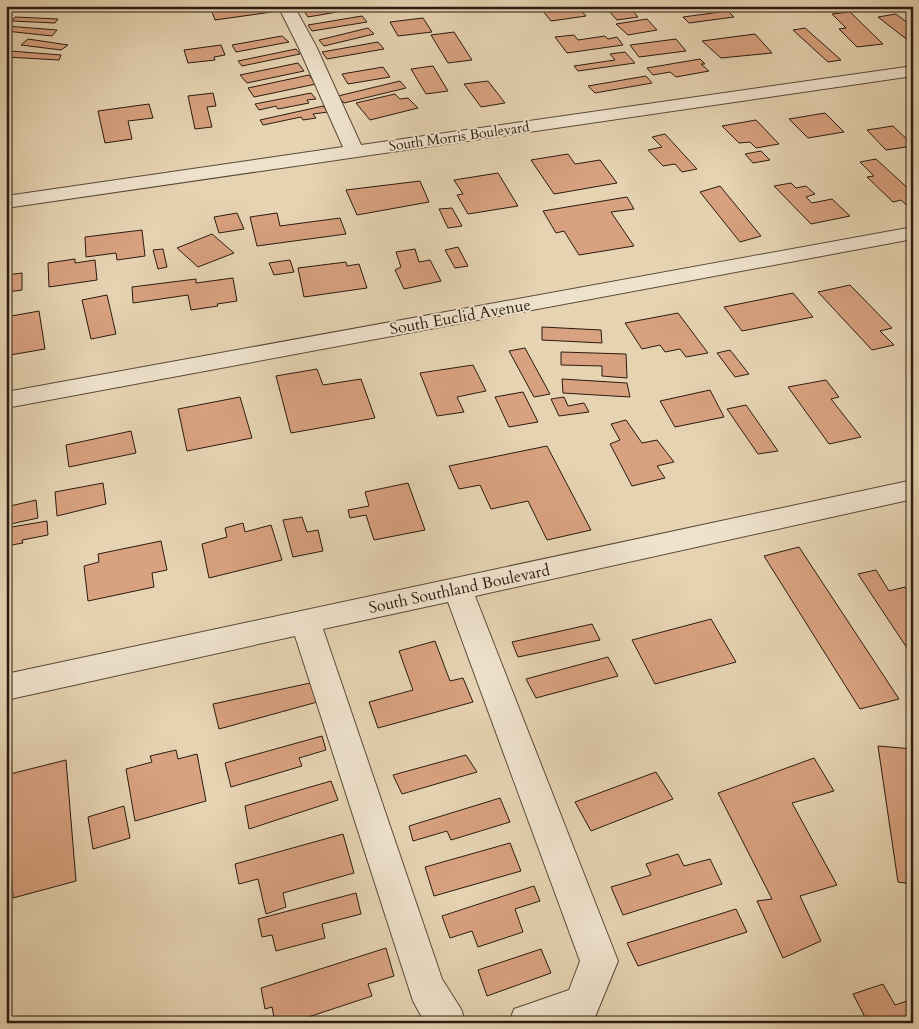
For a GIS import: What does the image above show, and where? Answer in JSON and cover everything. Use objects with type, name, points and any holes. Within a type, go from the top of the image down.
[{"type":"street","points":[[286,6],[307,46],[354,152]]},
{"type":"street","name":"South Morris Boulevard","points":[[6,202],[913,71]]},
{"type":"street","name":"South Euclid Avenue","points":[[6,400],[913,233]]},
{"type":"street","name":"South Southland Boulevard","points":[[6,687],[913,489]]},
{"type":"street","points":[[458,588],[599,961],[582,1004],[528,1023]]},
{"type":"street","points":[[305,621],[426,988],[447,1023]]},
{"type":"building","points":[[10,6],[53,7],[49,11],[8,9]]},
{"type":"building","points":[[238,6],[278,6],[279,11],[215,20],[211,9]]},
{"type":"building","points":[[333,6],[366,7],[308,17],[304,11]]},
{"type":"building","points":[[577,6],[586,16],[551,21],[542,10]]},
{"type":"building","points":[[673,6],[717,7],[692,11],[689,9],[678,10]]},
{"type":"building","points":[[629,7],[638,17],[617,20],[607,9]]},
{"type":"building","points":[[728,11],[734,17],[689,23],[683,17]]},
{"type":"building","points":[[850,12],[883,44],[857,47],[839,29],[846,28],[832,14]]},
{"type":"building","points":[[896,14],[913,27],[913,41],[909,41],[878,17]]},
{"type":"building","points":[[362,16],[367,22],[312,31],[308,25]]},
{"type":"building","points":[[15,17],[58,19],[55,23],[12,21]]},
{"type":"building","points":[[423,18],[432,32],[398,36],[390,22]]},
{"type":"building","points":[[647,19],[657,30],[628,35],[616,24]]},
{"type":"building","points":[[6,26],[57,30],[52,36],[6,31]]},
{"type":"building","points":[[368,28],[374,34],[324,46],[319,40]]},
{"type":"building","points":[[805,28],[841,60],[828,62],[793,30]]},
{"type":"building","points":[[454,32],[472,60],[448,63],[431,35]]},
{"type":"building","points":[[755,34],[772,53],[721,58],[702,41]]},
{"type":"building","points":[[574,35],[578,40],[605,36],[608,39],[617,37],[623,45],[567,53],[555,37]]},
{"type":"building","points":[[282,36],[289,42],[236,52],[232,45]]},
{"type":"building","points":[[28,39],[68,45],[61,50],[21,45]]},
{"type":"building","points":[[676,39],[686,51],[639,57],[630,45]]},
{"type":"building","points":[[378,42],[384,49],[327,59],[322,52]]},
{"type":"building","points":[[221,45],[225,55],[214,57],[215,60],[188,63],[184,50]]},
{"type":"building","points":[[296,49],[300,54],[242,66],[238,61]]},
{"type":"building","points":[[10,51],[61,55],[59,60],[6,57]]},
{"type":"building","points":[[625,52],[635,63],[578,71],[574,66],[615,60],[610,54]]},
{"type":"building","points":[[700,59],[705,64],[701,64],[709,71],[676,77],[670,72],[653,75],[647,68]]},
{"type":"building","points":[[298,63],[304,71],[247,83],[240,75]]},
{"type":"building","points":[[433,66],[448,91],[426,94],[411,69]]},
{"type":"building","points":[[383,67],[390,77],[348,84],[342,74]]},
{"type":"building","points":[[309,75],[316,84],[254,97],[248,88]]},
{"type":"building","points":[[646,76],[652,83],[595,93],[588,86]]},
{"type":"building","points":[[400,81],[406,88],[344,103],[338,96]]},
{"type":"building","points":[[488,81],[505,103],[481,107],[464,84]]},
{"type":"building","points":[[213,93],[216,106],[207,107],[212,127],[195,129],[188,96]]},
{"type":"building","points":[[311,93],[316,99],[307,100],[309,103],[278,109],[276,106],[259,110],[255,104]]},
{"type":"building","points":[[395,94],[400,99],[408,98],[418,108],[370,120],[356,103]]},
{"type":"building","points":[[149,104],[153,118],[128,121],[132,139],[105,143],[98,111]]},
{"type":"building","points":[[323,106],[328,112],[313,114],[316,118],[303,120],[301,117],[263,125],[260,120]]},
{"type":"building","points":[[825,113],[844,132],[808,138],[789,119]]},
{"type":"building","points":[[756,120],[779,144],[756,148],[750,142],[739,143],[722,126]]},
{"type":"building","points":[[893,126],[913,146],[886,150],[867,130]]},
{"type":"building","points":[[665,134],[697,169],[682,172],[675,164],[663,166],[648,150],[662,147],[652,137]]},
{"type":"building","points":[[761,151],[770,160],[753,163],[745,154]]},
{"type":"building","points":[[568,154],[575,164],[600,160],[617,183],[554,194],[531,160]]},
{"type":"building","points":[[876,159],[913,193],[913,211],[901,200],[893,202],[867,177],[874,176],[860,162]]},
{"type":"building","points":[[498,173],[518,206],[468,214],[457,195],[463,194],[454,180]]},
{"type":"building","points":[[420,181],[429,202],[357,215],[346,190]]},
{"type":"building","points":[[791,183],[796,188],[806,186],[815,194],[806,197],[812,203],[832,199],[850,216],[811,224],[774,186]]},
{"type":"building","points":[[720,186],[761,236],[740,242],[700,192]]},
{"type":"building","points":[[627,197],[634,209],[611,212],[634,246],[579,255],[564,231],[556,233],[543,211]]},
{"type":"building","points":[[452,208],[462,226],[448,228],[439,209]]},
{"type":"building","points":[[237,213],[244,229],[219,233],[214,217]]},
{"type":"building","points":[[277,213],[280,226],[340,218],[346,234],[257,246],[250,217]]},
{"type":"building","points":[[142,230],[145,256],[117,260],[116,253],[86,257],[85,237]]},
{"type":"building","points":[[212,234],[234,253],[198,267],[177,248]]},
{"type":"building","points":[[458,247],[468,266],[455,268],[445,250]]},
{"type":"building","points":[[163,249],[167,267],[158,269],[153,250]]},
{"type":"building","points":[[415,249],[419,262],[430,260],[441,281],[404,289],[395,270],[401,267],[396,252]]},
{"type":"building","points":[[75,259],[75,263],[95,260],[97,280],[49,287],[48,263]]},
{"type":"building","points":[[290,260],[294,272],[274,275],[269,263]]},
{"type":"building","points":[[346,262],[347,266],[359,264],[367,288],[304,297],[298,268]]},
{"type":"building","points":[[22,273],[22,290],[7,292],[7,275]]},
{"type":"building","points":[[233,278],[237,301],[217,304],[218,306],[191,310],[188,295],[133,303],[132,287],[196,279],[196,283]]},
{"type":"building","points":[[850,285],[892,328],[880,331],[894,345],[872,350],[818,292]]},
{"type":"building","points":[[793,293],[813,317],[742,331],[724,307]]},
{"type":"building","points":[[107,295],[116,334],[91,339],[82,300]]},
{"type":"building","points":[[39,311],[45,349],[10,355],[9,349],[6,349],[6,317]]},
{"type":"building","points":[[678,313],[708,353],[686,357],[680,349],[665,352],[660,345],[642,349],[625,323]]},
{"type":"building","points":[[542,327],[601,330],[602,343],[542,340]]},
{"type":"building","points":[[525,348],[550,394],[534,397],[509,351]]},
{"type":"building","points":[[730,350],[749,374],[735,377],[717,353]]},
{"type":"building","points":[[561,352],[626,354],[627,378],[602,376],[602,366],[561,365]]},
{"type":"building","points":[[473,365],[486,391],[457,397],[464,412],[437,416],[420,373]]},
{"type":"building","points":[[317,369],[323,385],[361,379],[375,418],[291,433],[276,376]]},
{"type":"building","points":[[562,379],[627,383],[630,397],[563,393]]},
{"type":"building","points":[[826,380],[839,397],[831,399],[861,437],[829,444],[788,387]]},
{"type":"building","points":[[710,390],[724,417],[675,427],[660,401]]},
{"type":"building","points":[[523,392],[538,422],[509,427],[495,397]]},
{"type":"building","points":[[240,397],[252,438],[187,451],[178,409]]},
{"type":"building","points":[[564,397],[568,406],[584,403],[589,412],[559,416],[551,399]]},
{"type":"building","points":[[746,405],[778,451],[758,454],[727,409]]},
{"type":"building","points":[[626,420],[642,443],[657,440],[674,462],[657,466],[665,478],[632,486],[610,444],[620,440],[611,424]]},
{"type":"building","points":[[131,431],[136,453],[69,467],[66,445]]},
{"type":"building","points":[[547,446],[591,530],[547,540],[528,501],[491,509],[480,485],[459,489],[449,466]]},
{"type":"building","points":[[103,483],[106,504],[57,516],[55,492]]},
{"type":"building","points":[[408,483],[425,530],[374,540],[366,515],[350,518],[348,510],[369,506],[365,492]]},
{"type":"building","points":[[36,500],[38,518],[6,525],[6,507]]},
{"type":"building","points":[[302,517],[307,532],[318,530],[323,551],[293,557],[283,520]]},
{"type":"building","points":[[47,521],[48,535],[22,540],[23,543],[6,546],[6,528]]},
{"type":"building","points":[[243,523],[245,532],[271,525],[282,560],[209,578],[202,544],[227,537],[225,528]]},
{"type":"building","points":[[161,541],[167,570],[152,573],[154,587],[88,601],[84,566],[99,562],[98,554]]},
{"type":"building","points":[[799,547],[899,699],[860,709],[764,556]]},
{"type":"building","points":[[876,570],[889,591],[905,587],[913,599],[913,650],[909,651],[858,574]]},
{"type":"building","points":[[711,619],[736,662],[655,684],[632,640]]},
{"type":"building","points":[[592,624],[600,640],[518,657],[512,642]]},
{"type":"building","points":[[435,641],[450,681],[463,678],[473,702],[378,728],[369,702],[413,690],[399,651]]},
{"type":"building","points":[[608,657],[618,676],[536,698],[526,679]]},
{"type":"building","points":[[315,682],[321,701],[219,729],[213,704]]},
{"type":"building","points":[[322,736],[326,750],[299,758],[302,766],[231,787],[225,763]]},
{"type":"building","points":[[878,746],[913,749],[913,884],[898,882]]},
{"type":"building","points":[[176,750],[178,759],[197,754],[206,801],[135,821],[126,769],[152,762],[150,756]]},
{"type":"building","points":[[466,755],[477,772],[402,794],[393,775]]},
{"type":"building","points":[[814,758],[834,791],[792,803],[837,885],[800,896],[821,941],[783,958],[757,901],[772,899],[718,793]]},
{"type":"building","points":[[66,760],[76,881],[13,898],[6,775]]},
{"type":"building","points":[[656,772],[673,799],[591,831],[575,802]]},
{"type":"building","points":[[331,781],[338,800],[249,829],[245,806]]},
{"type":"building","points":[[500,798],[510,822],[451,840],[447,831],[413,841],[409,826]]},
{"type":"building","points":[[124,806],[130,838],[93,849],[88,817]]},
{"type":"building","points":[[343,834],[354,873],[283,893],[286,907],[266,914],[258,879],[239,884],[235,864]]},
{"type":"building","points":[[510,843],[521,871],[434,896],[425,867]]},
{"type":"building","points":[[678,854],[684,866],[710,859],[722,884],[623,915],[611,887],[651,875],[646,864]]},
{"type":"building","points":[[534,886],[540,901],[515,909],[523,932],[478,947],[472,931],[450,938],[442,916]]},
{"type":"building","points":[[356,893],[361,914],[322,924],[325,938],[276,951],[272,935],[262,937],[258,919]]},
{"type":"building","points":[[736,909],[747,932],[638,966],[627,943]]},
{"type":"building","points":[[386,948],[394,976],[368,984],[372,996],[290,1023],[275,1023],[272,1007],[265,1009],[261,988]]},
{"type":"building","points":[[541,949],[551,973],[487,996],[478,970]]},
{"type":"building","points":[[883,984],[895,1005],[913,999],[913,1023],[868,1023],[853,994]]}]
